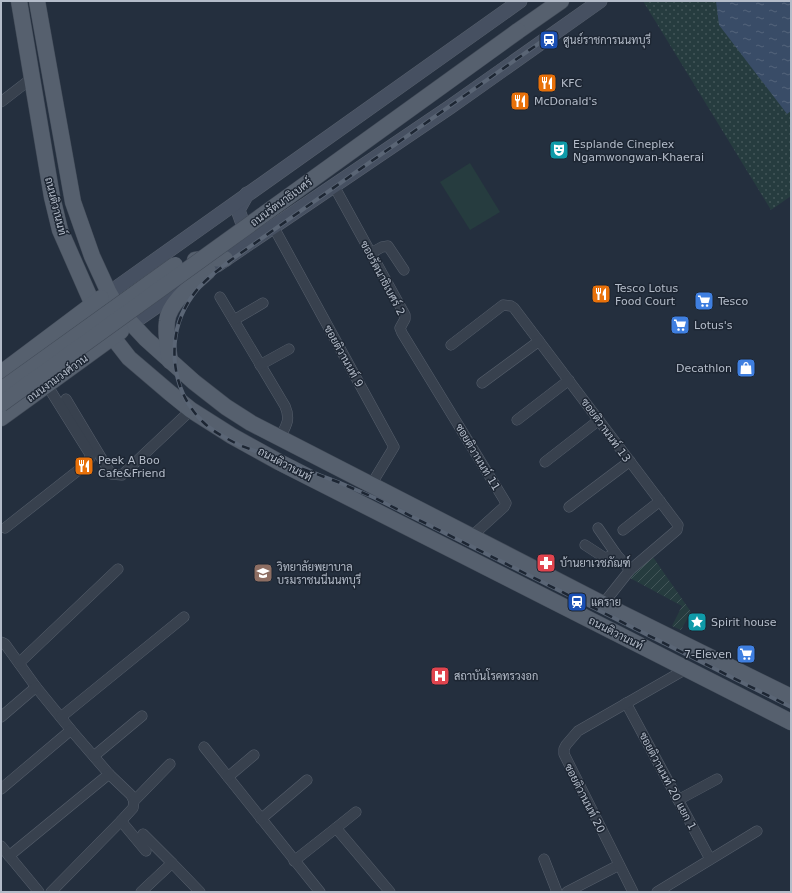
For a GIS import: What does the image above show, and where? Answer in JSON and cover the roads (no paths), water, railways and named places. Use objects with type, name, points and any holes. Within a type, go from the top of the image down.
[{"type":"main road","name":"ถนนติวานนท์","points":[[19,1],[52,197],[60,230],[95,308],[108,332],[129,358],[170,394],[191,410],[232,436],[279,462],[791,722]]},
{"type":"main road","name":"ถนนติวานนท์","points":[[37,1],[73,202],[92,256],[109,293],[125,317],[170,361],[226,407],[279,439],[371,484],[603,604],[791,697]]},
{"type":"main road","points":[[1,373],[95,308],[109,293],[248,192],[520,1]]},
{"type":"main road","name":"ถนนรัตนาธิเบศร์","points":[[1,404],[515,27],[543,1]]},
{"type":"main road","name":"ถนนรัตนาธิเบศร์","points":[[1,390],[515,27],[561,1]]},
{"type":"main road","name":"ถนนรัตนาธิเบศร์","points":[[125,317],[208,271],[450,107],[600,1]]},
{"type":"main road","points":[[248,192],[238,210],[243,224],[256,231],[272,227]]},
{"type":"main road","points":[[15,363],[32,364],[43,362],[94,330],[108,332],[125,317],[128,306],[190,261],[209,258],[225,259]]},
{"type":"main road","points":[[170,361],[166,340],[168,317],[174,305],[208,271]]},
{"type":"main road","points":[[95,308],[125,317]]},
{"type":"main road","name":"ถนนงามวงศ์วาน","points":[[1,418],[47,385],[108,332]]},
{"type":"main road","points":[[406,526],[417,508]]},
{"type":"street","points":[[1,102],[32,78]]},
{"type":"street","name":"ซอยรัตนาธิเบศร์ 2","points":[[334,186],[405,315],[405,320],[400,330],[424,370]]},
{"type":"street","name":"ซอยติวานนท์ 9","points":[[272,227],[394,447],[371,484]]},
{"type":"street","points":[[370,253],[382,247],[388,246],[404,270]]},
{"type":"street","points":[[220,297],[285,406],[288,414],[288,422],[279,439]]},
{"type":"street","points":[[234,320],[263,303]]},
{"type":"street","name":"ซอยติวานนท์ 13","points":[[451,345],[503,305],[514,308],[678,524],[678,530],[630,570],[603,604]]},
{"type":"street","points":[[482,383],[539,341]]},
{"type":"street","points":[[260,365],[289,349]]},
{"type":"street","name":"ซอยติวานนท์ 11","points":[[424,370],[506,503],[504,507],[472,536]]},
{"type":"street","points":[[517,420],[569,380]]},
{"type":"street","points":[[5,528],[85,466],[90,458],[90,454],[47,385]]},
{"type":"street","points":[[66,399],[111,474],[122,475],[191,410]]},
{"type":"street","points":[[545,462],[599,420]]},
{"type":"street","points":[[569,507],[630,462]]},
{"type":"street","points":[[623,530],[660,501]]},
{"type":"street","points":[[598,528],[616,554],[630,570]]},
{"type":"street","points":[[585,546],[605,558],[616,554]]},
{"type":"street","points":[[19,663],[118,568]]},
{"type":"street","points":[[61,717],[184,617]]},
{"type":"street","points":[[1,642],[5,644],[36,687],[71,730],[109,774],[131,795],[134,801]]},
{"type":"street","name":"ซอยติวานนท์ 20","points":[[633,892],[564,754],[564,749],[578,730],[686,668]]},
{"type":"street","points":[[1,717],[36,687]]},
{"type":"street","name":"ซอยติวานนท์ 20 แยก 1","points":[[626,703],[710,859]]},
{"type":"street","points":[[94,756],[142,716]]},
{"type":"street","points":[[1,789],[71,730]]},
{"type":"street","points":[[204,747],[320,892]]},
{"type":"street","points":[[228,777],[254,755]]},
{"type":"street","points":[[51,892],[121,821],[132,808],[134,801],[170,764]]},
{"type":"street","points":[[9,856],[109,774]]},
{"type":"street","points":[[678,800],[717,779]]},
{"type":"street","points":[[261,819],[307,780]]},
{"type":"street","points":[[294,861],[356,812]]},
{"type":"street","points":[[121,821],[146,851]]},
{"type":"street","points":[[336,828],[390,892]]},
{"type":"street","points":[[656,892],[757,831]]},
{"type":"street","points":[[143,834],[200,892]]},
{"type":"street","points":[[1,846],[39,892]]},
{"type":"street","points":[[544,859],[557,892]]},
{"type":"street","points":[[142,892],[172,863]]},
{"type":"street","points":[[567,892],[619,865]]},
{"type":"water","points":[[716,1],[791,1],[791,111],[787,114],[719,25]]},
{"type":"railway","points":[[548,37],[231,260],[206,280],[193,295],[184,310],[178,326],[175,343],[175,360],[183,394],[192,409],[207,426],[239,445],[338,482],[375,498],[791,707]]},
{"type":"place","name":"ศูนย์ราชการนนทบุรี","points":[[549,40]]},
{"type":"place","name":"KFC","points":[[547,83]]},
{"type":"place","name":"McDonald's","points":[[520,101]]},
{"type":"place","name":"Esplande Cineplex Ngamwongwan-Khaerai","points":[[559,150]]},
{"type":"place","name":"Tesco Lotus Food Court","points":[[601,294]]},
{"type":"place","name":"Tesco","points":[[704,301]]},
{"type":"place","name":"Lotus's","points":[[680,325]]},
{"type":"place","name":"Decathlon","points":[[746,368]]},
{"type":"place","name":"Peek A Boo Cafe&Friend","points":[[84,466]]},
{"type":"place","name":"บ้านยาเวชภัณฑ์","points":[[546,563]]},
{"type":"place","name":"วิทยาลัยพยาบาล บรมราชนนีนนทบุรี","points":[[263,573]]},
{"type":"place","name":"แคราย","points":[[577,602]]},
{"type":"place","name":"Spirit house","points":[[697,622]]},
{"type":"place","name":"7-Eleven","points":[[746,654]]},
{"type":"place","name":"สถาบันโรคทรวงอก","points":[[440,676]]}]
